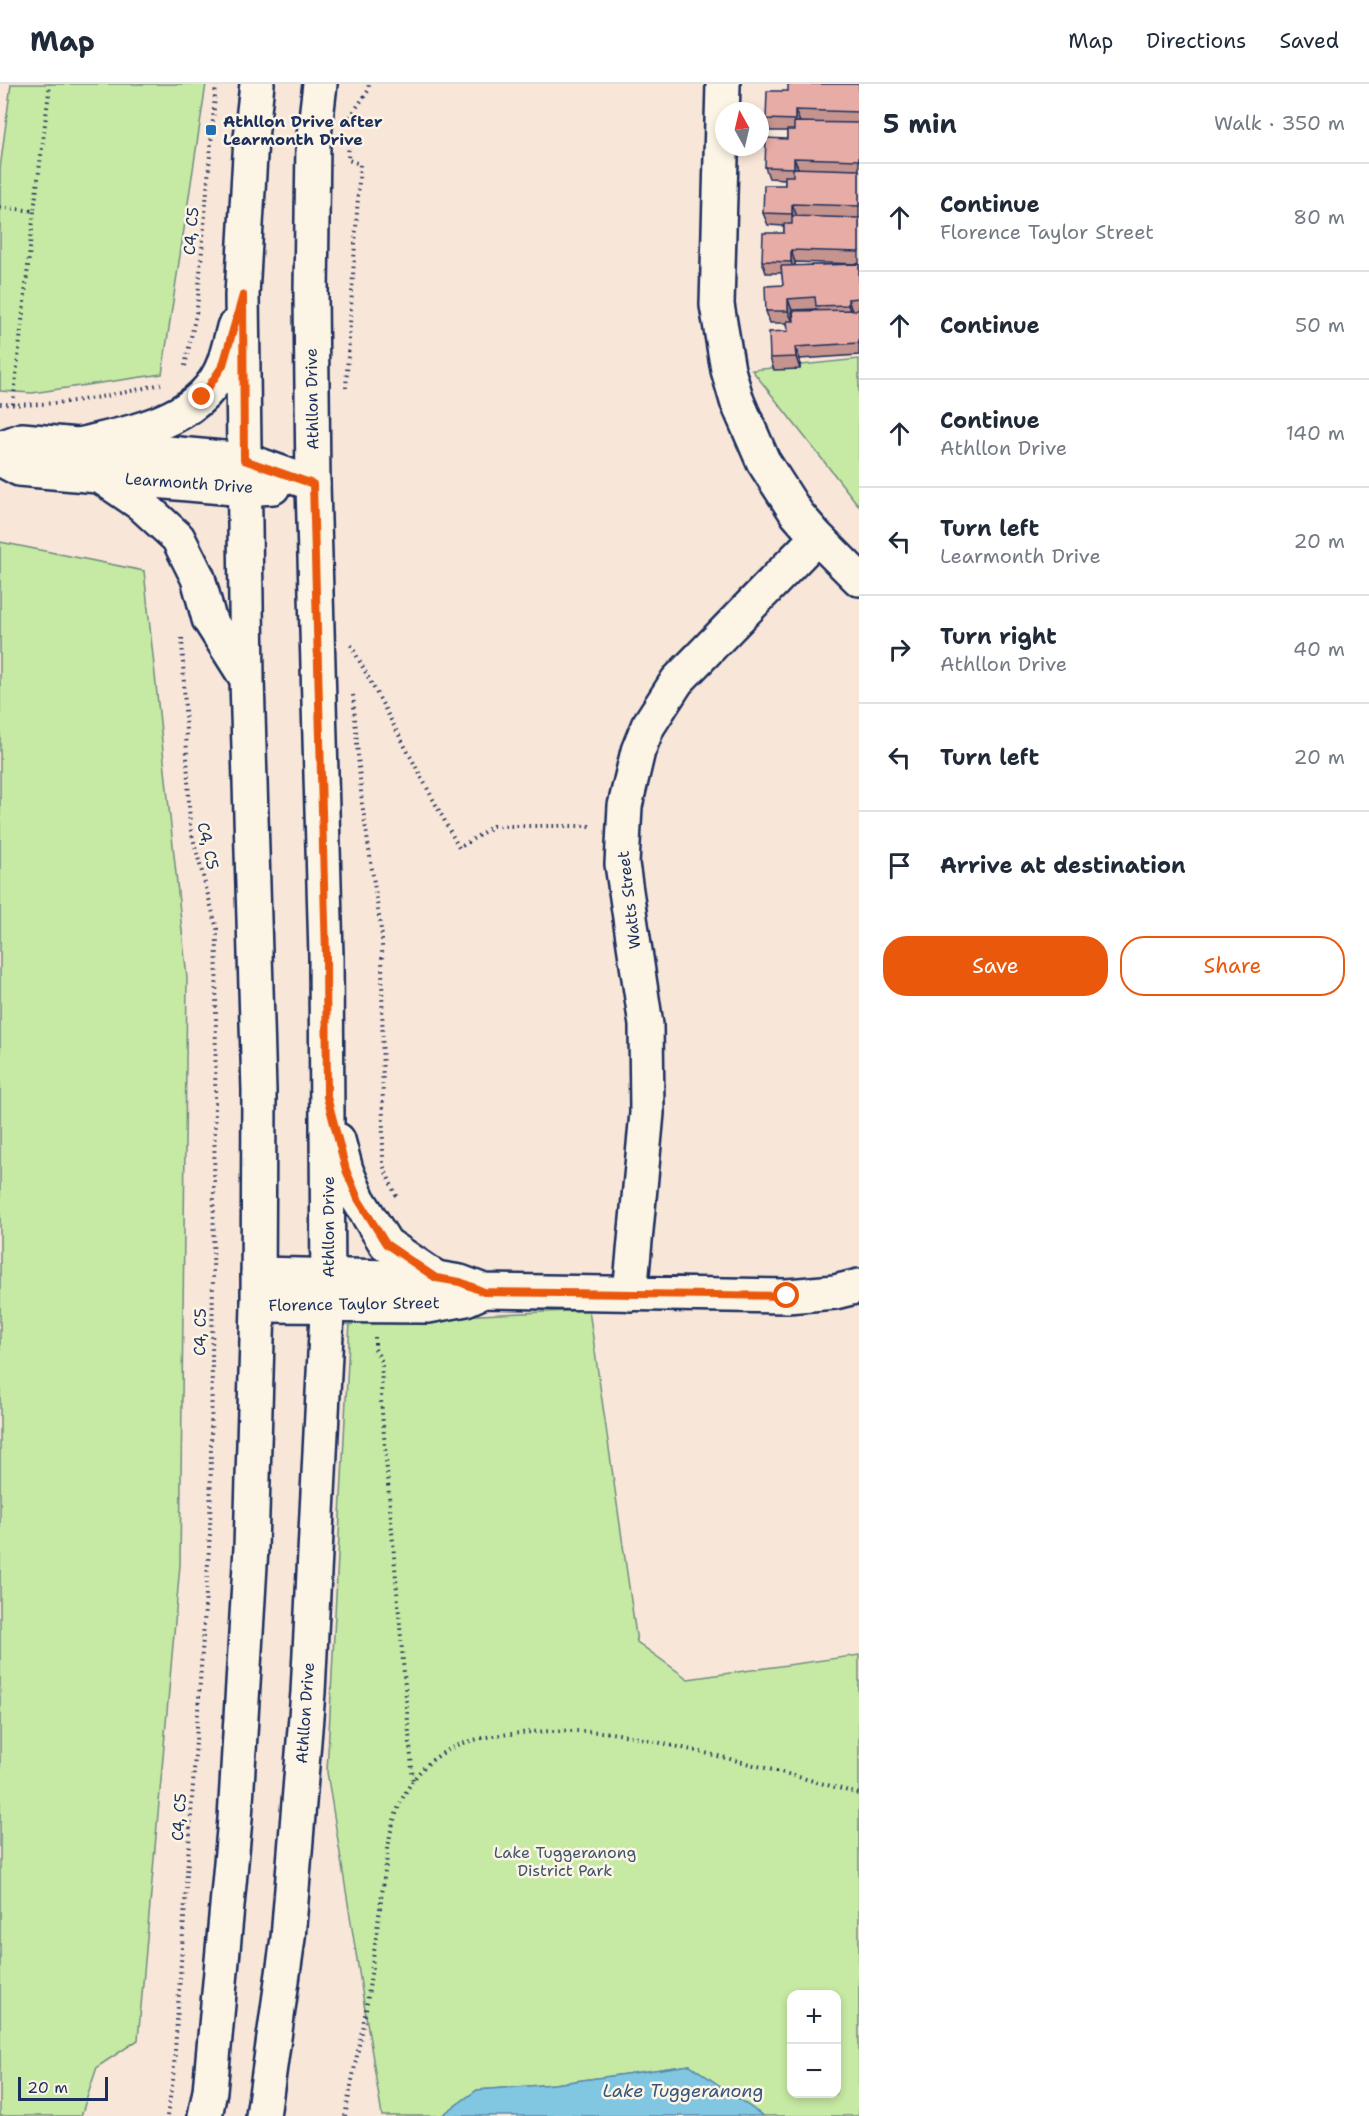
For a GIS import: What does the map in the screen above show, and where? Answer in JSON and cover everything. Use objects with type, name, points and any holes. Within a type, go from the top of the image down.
[{"type":"main road","points":[[206,2116],[236,1797],[251,1548],[258,1290],[259,1091],[247,679],[243,295],[251,138],[257,84]]},
{"type":"main road","name":"Athllon Drive","points":[[263,2116],[288,1938],[307,1704],[328,1291],[326,956],[313,484],[311,271],[313,144],[320,84]]},
{"type":"main road","points":[[723,84],[717,305],[728,370],[737,401],[763,461],[797,513],[817,537],[859,579]]},
{"type":"main road","points":[[79,445],[136,430],[192,406],[202,397],[223,365],[243,295]]},
{"type":"main road","name":"Learmonth Drive","points":[[0,448],[22,440],[79,445],[313,484]]},
{"type":"main road","name":"Learmonth Drive","points":[[0,459],[19,469],[100,476],[245,474]]},
{"type":"main road","points":[[100,476],[141,504],[178,538],[198,578],[209,619],[247,679]]},
{"type":"main road","name":"Watts Street","points":[[630,1294],[647,1113],[646,1025],[622,864],[624,806],[638,751],[648,726],[677,681],[817,537]]},
{"type":"main road","points":[[327,1097],[346,1170],[358,1199],[386,1244],[436,1278]]},
{"type":"main road","name":"Florence Taylor Street","points":[[258,1290],[328,1291],[436,1278],[460,1282],[484,1292],[787,1296],[835,1292],[859,1286]]},
{"type":"main road","name":"Florence Taylor Street","points":[[328,1291],[375,1306],[428,1306],[466,1299],[484,1292]]},
{"type":"path","points":[[13,404],[50,84]]},
{"type":"path","name":"C4, C5","points":[[185,367],[197,309],[216,84]]},
{"type":"path","points":[[346,391],[360,164],[348,160],[350,117],[368,91],[369,84]]},
{"type":"path","points":[[0,207],[34,211]]},
{"type":"path","points":[[0,404],[32,406],[105,397],[171,382]]},
{"type":"path","name":"C4, C5","points":[[167,2116],[173,2080],[210,1534],[217,953],[217,929],[190,827],[181,630]]},
{"type":"path","points":[[350,661],[350,644],[459,848],[494,826],[624,825]]},
{"type":"path","points":[[352,684],[362,803],[382,936],[383,1165],[403,1213],[383,1239]]},
{"type":"path","points":[[375,1306],[375,1349],[382,1362],[381,1400],[413,1781]]},
{"type":"path","points":[[345,2116],[366,2010],[390,1835],[395,1815],[406,1791],[420,1771],[438,1755],[460,1744],[490,1736],[536,1731],[612,1734],[741,1760],[859,1794]]},
{"type":"green space","points":[[11,84],[206,84],[162,374],[32,393],[0,391],[0,169]]},
{"type":"green space","points":[[859,359],[859,506],[752,370]]},
{"type":"green space","points":[[0,542],[144,571],[187,978],[180,1565],[138,2040],[97,2067],[81,2116],[0,2116]]},
{"type":"green space","name":"Lake Tuggeranong District Park","points":[[589,1310],[637,1642],[688,1679],[859,1655],[859,2116],[763,2116],[690,2065],[554,2084],[477,2090],[441,2116],[382,2116],[327,1772],[350,1321]]},
{"type":"water","name":"Lake Tuggeranong","points":[[690,2065],[763,2116],[441,2116],[477,2090],[554,2084]]},
{"type":"building","points":[[788,84],[859,84],[859,112],[795,110],[795,120],[769,119],[767,91],[788,91]]},
{"type":"building","points":[[794,122],[859,123],[859,160],[794,158],[794,168],[765,167],[765,156],[769,156],[769,138],[787,139],[787,130],[794,130]]},
{"type":"building","points":[[793,168],[859,170],[859,206],[792,204],[792,214],[763,213],[764,185],[785,185],[785,176],[793,176]]},
{"type":"building","points":[[792,216],[859,218],[859,252],[791,250],[791,262],[762,261],[763,233],[784,233],[784,224],[792,224]]},
{"type":"building","points":[[859,264],[859,298],[848,299],[848,305],[816,306],[815,297],[788,299],[788,311],[766,311],[765,286],[783,285],[781,266]]},
{"type":"building","points":[[859,310],[859,343],[795,347],[796,357],[770,358],[769,332],[788,331],[787,321],[794,321],[793,311]]},
{"type":"place","name":"Athllon Drive after Learmonth Drive","points":[[211,130]]},
{"type":"route","points":[[202,397],[223,365],[243,295],[244,460],[313,484],[326,956],[327,1097],[346,1170],[358,1199],[386,1244],[436,1278],[460,1282],[484,1292],[787,1296]]}]
